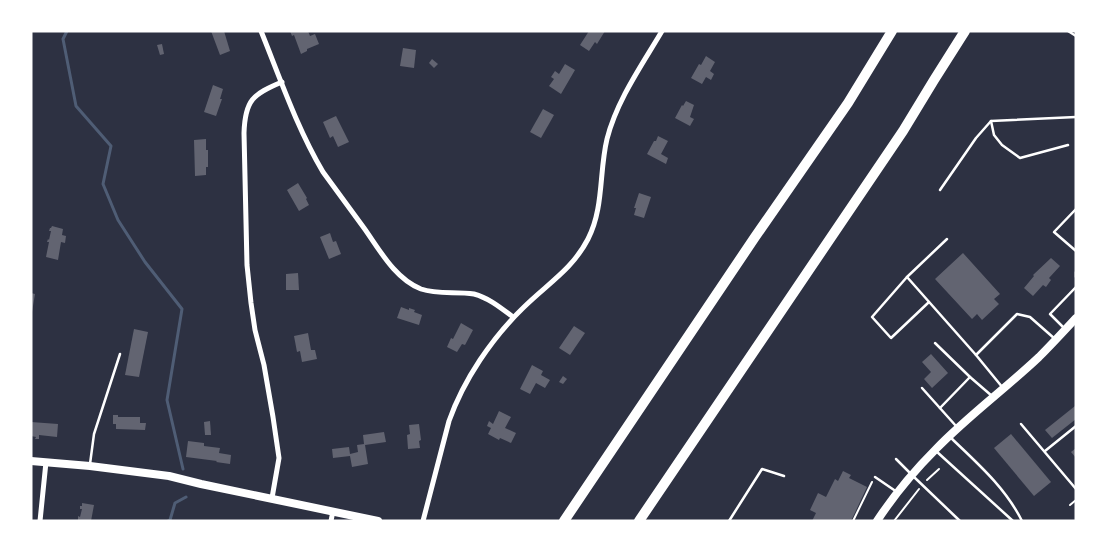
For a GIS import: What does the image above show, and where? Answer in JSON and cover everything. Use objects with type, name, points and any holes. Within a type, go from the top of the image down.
[{"type":"highway","points":[[564,521],[755,237],[848,103],[892,31]]},
{"type":"highway","points":[[639,521],[903,131],[965,31]]},
{"type":"main road","points":[[877,521],[898,492],[935,450],[1056,340],[1076,318]]},
{"type":"main road","points":[[31,461],[168,476],[378,521]]},
{"type":"street","points":[[261,31],[305,138],[323,172],[388,261],[402,277],[410,284],[428,291],[467,293],[484,297],[514,317]]},
{"type":"street","points":[[423,521],[445,434],[454,407],[480,362],[503,329],[514,317],[575,260],[588,238],[594,225],[597,211],[605,148],[612,123],[624,95],[662,31]]},
{"type":"street","points":[[272,498],[279,458],[264,365],[255,330],[251,304],[247,265],[244,133],[247,110],[255,96],[265,89],[282,82]]},
{"type":"street","points":[[40,521],[46,462]]},
{"type":"street","points":[[331,521],[333,511]]},
{"type":"lane","points":[[1068,31],[1076,36]]},
{"type":"lane","points":[[940,190],[976,138],[991,121],[1076,117]]},
{"type":"lane","points":[[991,121],[994,135],[1020,158],[1068,145]]},
{"type":"lane","points":[[1075,211],[1054,232],[1076,251]]},
{"type":"lane","points":[[929,302],[891,338],[872,318],[907,277],[947,239]]},
{"type":"lane","points":[[1076,272],[1076,277]]},
{"type":"lane","points":[[907,277],[1004,388]]},
{"type":"lane","points":[[1066,329],[1050,314],[1076,287]]},
{"type":"lane","points":[[976,355],[1017,314],[1030,317],[1056,340]]},
{"type":"lane","points":[[935,342],[970,378],[993,397]]},
{"type":"lane","points":[[90,466],[94,434],[120,354]]},
{"type":"lane","points":[[940,408],[970,378]]},
{"type":"lane","points":[[922,388],[958,428]]},
{"type":"lane","points":[[1022,424],[1076,489]]},
{"type":"lane","points":[[1044,451],[1076,426]]},
{"type":"lane","points":[[949,436],[994,479],[1022,521]]},
{"type":"lane","points":[[935,450],[1014,521]]},
{"type":"lane","points":[[896,459],[960,521]]},
{"type":"lane","points":[[729,521],[762,469],[784,476]]},
{"type":"lane","points":[[875,477],[898,492]]},
{"type":"path","points":[[894,521],[922,485],[939,469]]},
{"type":"path","points":[[853,521],[875,477]]},
{"type":"path","points":[[1070,505],[1076,500]]},
{"type":"building","points":[[211,31],[224,31],[230,51],[220,55]]},
{"type":"building","points":[[290,31],[308,31],[310,36],[315,34],[319,44],[301,54],[294,35],[292,36]]},
{"type":"building","points":[[589,31],[605,31],[597,44],[595,42],[589,51],[580,45]]},
{"type":"building","points":[[162,44],[164,54],[160,55],[157,45]]},
{"type":"building","points":[[403,48],[416,50],[414,68],[400,66]]},
{"type":"building","points":[[706,56],[715,62],[710,71],[714,74],[711,80],[706,77],[702,84],[691,78]]},
{"type":"building","points":[[432,59],[438,64],[434,68],[429,63]]},
{"type":"building","points":[[565,64],[575,70],[561,94],[549,86],[554,79],[551,77],[555,71],[559,74]]},
{"type":"building","points":[[213,85],[223,89],[220,99],[222,99],[216,116],[204,112]]},
{"type":"building","points":[[686,101],[694,105],[690,117],[694,119],[690,126],[675,118]]},
{"type":"building","points":[[543,109],[554,115],[541,138],[530,132]]},
{"type":"building","points":[[336,116],[349,142],[338,147],[333,136],[330,138],[323,122]]},
{"type":"building","points":[[658,136],[668,141],[661,154],[668,158],[666,164],[647,154]]},
{"type":"building","points":[[206,139],[208,167],[206,167],[206,175],[195,176],[194,140]]},
{"type":"building","points":[[298,183],[309,205],[299,211],[287,190]]},
{"type":"building","points":[[639,193],[651,197],[644,218],[634,215],[636,208],[634,208]]},
{"type":"building","points":[[52,226],[63,229],[62,235],[66,236],[65,243],[61,242],[58,260],[46,257],[49,242],[47,242],[51,231],[49,231]]},
{"type":"building","points":[[330,233],[333,242],[336,241],[341,254],[329,259],[320,237]]},
{"type":"building","points":[[963,253],[1000,294],[994,299],[999,304],[982,320],[977,314],[972,319],[935,279]]},
{"type":"building","points":[[1051,258],[1060,266],[1049,278],[1051,280],[1046,287],[1043,285],[1033,296],[1024,288],[1033,275]]},
{"type":"building","points":[[298,273],[299,290],[286,290],[286,274]]},
{"type":"building","points":[[31,293],[35,294],[32,312],[31,312]]},
{"type":"building","points":[[401,307],[415,310],[414,312],[422,315],[419,325],[397,318]]},
{"type":"building","points":[[461,323],[473,330],[465,345],[462,344],[457,352],[447,347]]},
{"type":"building","points":[[574,326],[585,333],[570,355],[559,348]]},
{"type":"building","points":[[134,329],[148,332],[139,377],[125,375]]},
{"type":"building","points":[[308,333],[311,350],[315,350],[317,359],[302,362],[300,351],[297,352],[294,336]]},
{"type":"building","points":[[931,354],[948,373],[932,388],[924,379],[931,372],[922,362]]},
{"type":"building","points":[[532,365],[543,371],[541,375],[550,380],[545,388],[536,383],[530,394],[520,389]]},
{"type":"building","points":[[563,376],[567,379],[563,384],[559,382]]},
{"type":"building","points":[[1075,406],[1076,419],[1052,438],[1045,430]]},
{"type":"building","points":[[499,411],[511,417],[505,428],[516,433],[511,443],[500,438],[499,440],[488,434],[491,428],[487,426],[489,421],[493,424]]},
{"type":"building","points":[[113,415],[118,415],[118,417],[140,417],[140,423],[146,423],[145,430],[116,429],[116,424],[113,424]]},
{"type":"building","points":[[210,421],[211,435],[205,435],[204,422]]},
{"type":"building","points":[[31,422],[58,424],[57,437],[39,435],[39,439],[35,439],[36,437],[31,436]]},
{"type":"building","points":[[419,424],[420,448],[408,449],[407,435],[410,434],[409,425]]},
{"type":"building","points":[[384,432],[386,442],[365,445],[368,464],[352,467],[350,456],[333,458],[332,449],[349,447],[350,454],[358,452],[357,445],[364,444],[363,435]]},
{"type":"building","points":[[1011,434],[1051,482],[1034,496],[994,448]]},
{"type":"building","points":[[188,441],[220,448],[219,453],[231,455],[230,464],[186,457]]},
{"type":"building","points":[[1076,448],[1076,458],[1071,452]]},
{"type":"building","points":[[843,471],[851,475],[849,478],[867,487],[851,521],[812,521],[816,513],[810,510],[818,493],[826,497],[835,479],[838,481]]},
{"type":"building","points":[[82,503],[94,505],[91,521],[78,520]]},
{"type":"waterway","points":[[67,31],[63,39],[76,106],[111,146],[103,184],[118,220],[145,262],[182,309],[167,400],[183,469]]},
{"type":"waterway","points":[[168,521],[170,520],[175,503],[186,497]]}]
